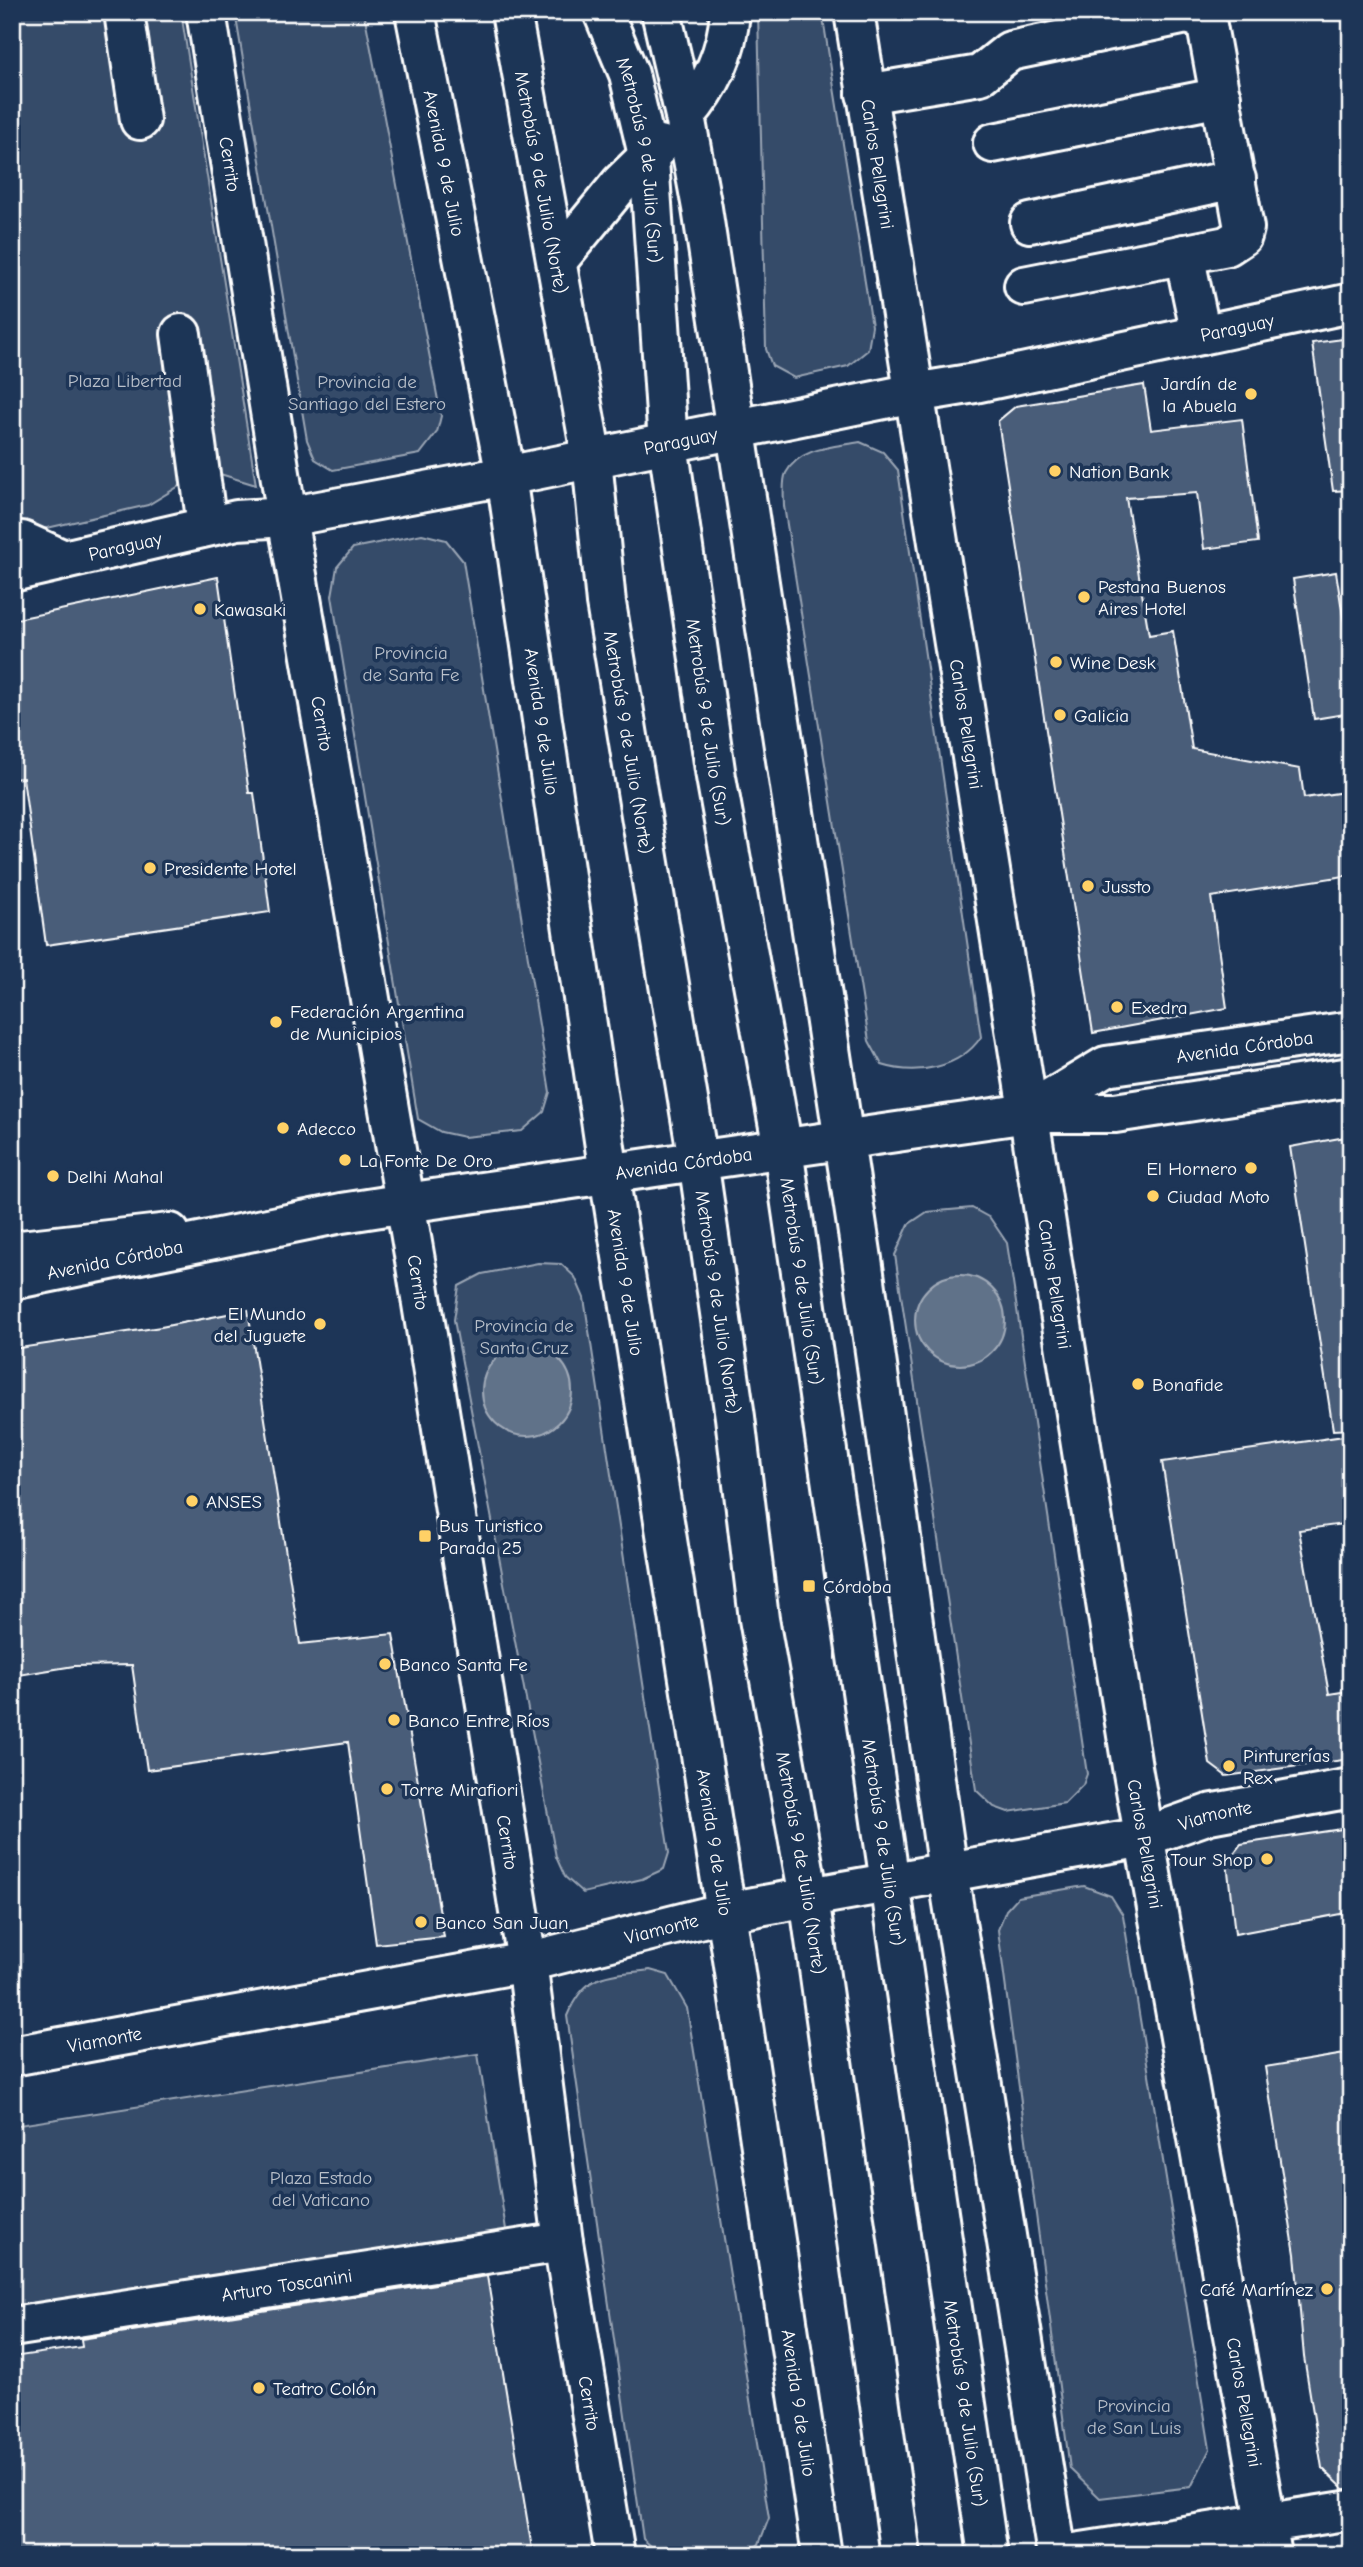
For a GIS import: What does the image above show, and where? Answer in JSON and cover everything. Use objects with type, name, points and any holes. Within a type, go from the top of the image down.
[{"type":"main road","points":[[124,12],[140,120]]},
{"type":"main road","name":"Cerrito","points":[[206,12],[287,517],[406,1203],[527,1962],[563,2242],[615,2555]]},
{"type":"main road","name":"Avenida 9 de Julio","points":[[415,12],[506,476],[609,1174],[726,1912],[822,2555]]},
{"type":"main road","name":"Metrobús 9 de Julio (Norte)","points":[[510,12],[592,459],[606,603],[698,1160],[735,1417],[760,1619],[808,1897],[901,2555]]},
{"type":"main road","name":"Metrobús 9 de Julio (Sur)","points":[[603,12],[629,74],[649,159],[668,444],[716,777],[783,1149],[988,2555]]},
{"type":"main road","points":[[661,12],[685,116],[736,430],[844,1141],[948,1872],[1060,2555],[1270,2540],[1351,2510]]},
{"type":"main road","points":[[557,261],[621,183],[649,159],[706,93],[715,77],[726,41],[730,12]]},
{"type":"main road","name":"Carlos Pellegrini","points":[[854,12],[1144,1837],[1270,2540]]},
{"type":"main road","points":[[866,94],[980,75],[1010,51],[1187,14],[1206,20],[1236,179],[1244,228],[1242,236],[1227,246],[1024,286]]},
{"type":"main road","points":[[993,143],[1221,97]]},
{"type":"main road","points":[[1030,223],[1236,179]]},
{"type":"main road","points":[[1184,254],[1201,335]]},
{"type":"main road","name":"Paraguay","points":[[12,572],[207,526],[237,520],[287,517],[506,476],[975,383],[1351,303]]},
{"type":"main road","points":[[181,334],[207,526]]},
{"type":"main road","points":[[12,543],[22,541],[64,560]]},
{"type":"main road","name":"Avenida Córdoba","points":[[1027,1113],[1106,1066],[1351,1031]]},
{"type":"main road","name":"Avenida Córdoba","points":[[12,1251],[342,1213],[1027,1113],[1115,1113],[1351,1077]]},
{"type":"main road","name":"Avenida Córdoba","points":[[12,1280],[342,1213]]},
{"type":"main road","name":"Viamonte","points":[[12,2056],[527,1962],[726,1912],[1144,1837],[1209,1814],[1351,1788]]},
{"type":"main road","name":"Arturo Toscanini","points":[[12,2328],[563,2242]]},
{"type":"green space","name":"Plaza Libertad","points":[[12,12],[181,12],[256,485],[217,473],[181,485],[148,505],[12,536]]},
{"type":"green space","name":"Provincia de Santiago del Estero","points":[[235,12],[364,12],[441,416],[437,432],[420,454],[333,470],[315,459],[307,440]]},
{"type":"green space","points":[[758,12],[822,12],[872,326],[868,350],[848,366],[794,378],[772,366],[766,349]]},
{"type":"green space","points":[[860,442],[883,452],[898,470],[981,1037],[962,1056],[937,1067],[923,1069],[909,1070],[882,1065],[869,1041],[784,506],[785,476],[792,464],[809,453]]},
{"type":"green space","name":"Provincia de Santa Fe","points":[[422,534],[446,540],[463,561],[550,1092],[544,1112],[522,1131],[464,1137],[441,1132],[418,1119],[332,596],[337,567],[353,548]]},
{"type":"green space","points":[[972,1208],[990,1218],[1007,1243],[1087,1774],[1083,1785],[1065,1803],[1008,1812],[994,1807],[976,1790],[895,1255],[909,1224],[927,1212]]},
{"type":"green space","name":"Provincia de Santa Cruz","points":[[538,1263],[561,1264],[575,1277],[584,1298],[669,1853],[664,1869],[642,1879],[583,1893],[565,1877],[556,1857],[454,1320],[459,1286],[482,1274]]},
{"type":"green space","name":"Provincia de San Luis","points":[[1084,1886],[1111,1896],[1123,1915],[1210,2449],[1191,2487],[1100,2498],[1070,2469],[998,1930],[1006,1910],[1018,1897]]},
{"type":"green space","points":[[650,1970],[668,1975],[687,2008],[769,2518],[759,2544],[744,2555],[661,2555],[643,2539],[567,2016],[574,2001],[590,1983],[610,1975]]},
{"type":"green space","name":"Plaza Estado del Vaticano","points":[[478,2054],[512,2267],[12,2345],[12,2126]]},
{"type":"shaded area","points":[[960,1275],[977,1278],[992,1288],[1002,1303],[1005,1320],[1002,1337],[992,1352],[977,1362],[960,1365],[943,1362],[928,1352],[918,1337],[915,1320],[918,1303],[928,1288],[943,1278]]},
{"type":"shaded area","points":[[527,1346],[544,1349],[559,1359],[569,1374],[572,1391],[569,1408],[559,1423],[544,1433],[527,1436],[510,1433],[495,1423],[485,1408],[482,1391],[485,1374],[495,1359],[510,1349]]},
{"type":"building","points":[[1351,338],[1351,490],[1333,491],[1312,343]]},
{"type":"building","points":[[1144,385],[1151,430],[1242,419],[1258,542],[1204,549],[1197,493],[1126,498],[1149,635],[1173,631],[1192,749],[1300,769],[1304,798],[1345,792],[1351,826],[1351,875],[1211,897],[1227,1008],[1093,1033],[998,421],[1016,406]]},
{"type":"building","points":[[1336,572],[1351,666],[1351,713],[1314,719],[1293,579]]},
{"type":"building","points":[[218,577],[249,793],[254,793],[270,912],[46,945],[23,778],[12,779],[12,620]]},
{"type":"building","points":[[1351,1136],[1351,1429],[1333,1430],[1290,1147]]},
{"type":"building","points":[[248,1310],[300,1644],[393,1634],[444,1937],[376,1944],[348,1742],[147,1770],[132,1665],[74,1666],[12,1676],[12,1349],[161,1327]]},
{"type":"building","points":[[1351,1435],[1351,1523],[1299,1530],[1329,1694],[1348,1691],[1351,1759],[1226,1776],[1210,1764],[1162,1462]]},
{"type":"building","points":[[1342,1829],[1351,1912],[1235,1934],[1227,1862],[1241,1844]]},
{"type":"building","points":[[1351,2053],[1351,2489],[1344,2489],[1322,2468],[1304,2357],[1295,2254],[1265,2067]]},
{"type":"building","name":"Teatro Colón","points":[[487,2276],[533,2555],[12,2555],[12,2357],[82,2347],[81,2339]]},
{"type":"place","name":"Jardín de la Abuela","points":[[1251,394]]},
{"type":"place","name":"Nation Bank","points":[[1055,471]]},
{"type":"place","name":"Pestana Buenos Aires Hotel","points":[[1084,597]]},
{"type":"place","name":"Kawasaki","points":[[200,609]]},
{"type":"place","name":"Wine Desk","points":[[1056,662]]},
{"type":"place","name":"Galicia","points":[[1060,715]]},
{"type":"place","name":"Presidente Hotel","points":[[150,868]]},
{"type":"place","name":"Jussto","points":[[1088,886]]},
{"type":"place","name":"Exedra","points":[[1117,1007]]},
{"type":"place","name":"Federación Argentina de Municipios","points":[[276,1022]]},
{"type":"place","name":"Adecco","points":[[283,1128]]},
{"type":"place","name":"La Fonte De Oro","points":[[345,1160]]},
{"type":"place","name":"El Hornero","points":[[1251,1168]]},
{"type":"place","name":"Delhi Mahal","points":[[53,1176]]},
{"type":"place","name":"Ciudad Moto","points":[[1153,1196]]},
{"type":"place","name":"El Mundo del Juguete","points":[[320,1324]]},
{"type":"place","name":"Bonafide","points":[[1138,1384]]},
{"type":"place","name":"ANSES","points":[[192,1501]]},
{"type":"place","name":"Bus Turistico Parada 25","points":[[425,1536]]},
{"type":"place","name":"Córdoba","points":[[809,1586]]},
{"type":"place","name":"Banco Santa Fe","points":[[385,1664]]},
{"type":"place","name":"Banco Entre Ríos","points":[[394,1720]]},
{"type":"place","name":"Pinturerías Rex","points":[[1229,1766]]},
{"type":"place","name":"Torre Mirafiori","points":[[387,1789]]},
{"type":"place","name":"Tour Shop","points":[[1267,1859]]},
{"type":"place","name":"Banco San Juan","points":[[421,1922]]},
{"type":"place","name":"Café Martínez","points":[[1327,2289]]},
{"type":"place","name":"Teatro Colón","points":[[259,2388]]}]
